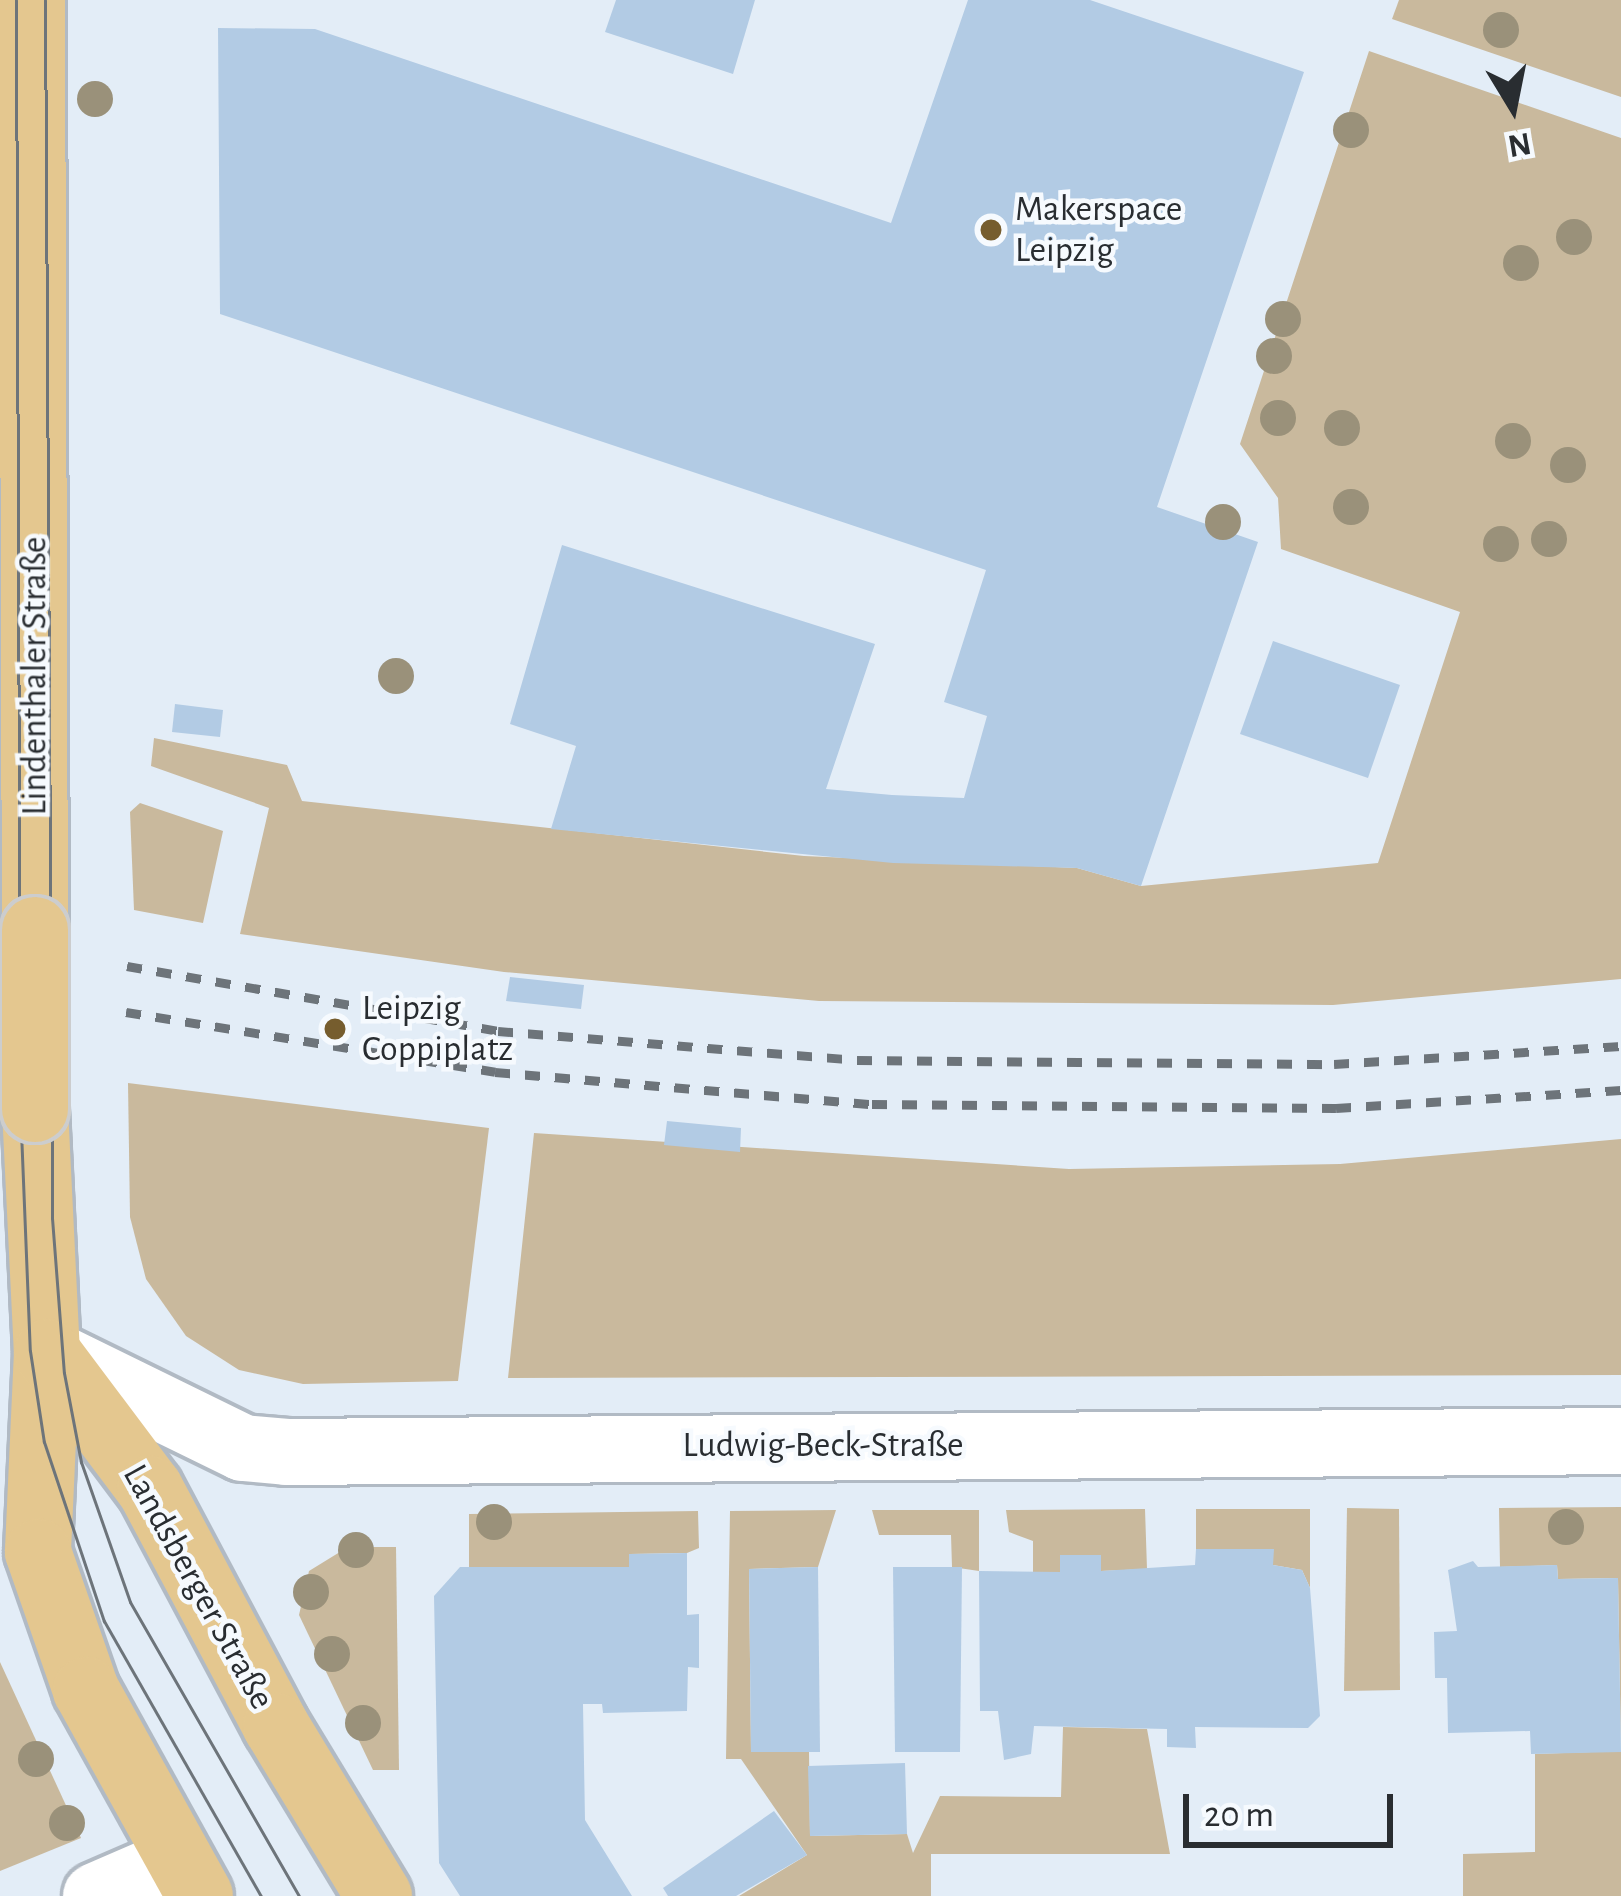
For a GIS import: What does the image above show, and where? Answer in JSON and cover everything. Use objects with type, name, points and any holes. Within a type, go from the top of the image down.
[{"type":"main road","name":"Lindenthaler Straße","points":[[24,1352],[35,1109],[32,0]]},
{"type":"main road","points":[[24,1352],[38,1552],[86,1690],[189,1878]]},
{"type":"main road","name":"Landsberger Straße","points":[[24,1352],[150,1489],[276,1726],[379,1896]]},
{"type":"street","name":"Ludwig-Beck-Straße","points":[[24,1352],[242,1448],[287,1452],[1621,1441]]},
{"type":"street","points":[[96,1896],[189,1878]]},
{"type":"shaded area","points":[[1399,0],[1621,0],[1621,97],[1392,19]]},
{"type":"shaded area","points":[[1369,51],[1621,138],[1621,979],[1333,1005],[819,1001],[504,972],[240,934],[269,808],[151,766],[154,738],[287,765],[302,801],[804,856],[1077,868],[1141,886],[1378,863],[1460,612],[1281,549],[1278,498],[1240,444]]},
{"type":"shaded area","points":[[140,803],[223,831],[203,923],[134,910],[130,812]]},
{"type":"shaded area","points":[[128,1083],[489,1128],[458,1381],[303,1384],[239,1370],[186,1336],[146,1279],[130,1217]]},
{"type":"shaded area","points":[[534,1133],[1069,1169],[1340,1164],[1621,1139],[1621,1375],[508,1378]]},
{"type":"shaded area","points":[[1621,1507],[1621,1751],[1618,1578],[1558,1579],[1557,1565],[1500,1567],[1499,1508]]},
{"type":"shaded area","points":[[1347,1508],[1399,1509],[1400,1690],[1344,1691]]},
{"type":"shaded area","points":[[1145,1509],[1147,1569],[1101,1571],[1101,1555],[1061,1555],[1060,1572],[1033,1572],[1033,1541],[1009,1532],[1006,1510]]},
{"type":"shaded area","points":[[1196,1509],[1310,1509],[1310,1588],[1302,1570],[1273,1565],[1273,1549],[1196,1549]]},
{"type":"shaded area","points":[[836,1510],[818,1567],[749,1569],[751,1752],[809,1752],[810,1836],[907,1834],[913,1853],[940,1796],[1061,1797],[1063,1727],[1147,1729],[1170,1854],[931,1854],[931,1896],[739,1896],[807,1855],[741,1759],[726,1759],[730,1511]]},
{"type":"shaded area","points":[[872,1510],[979,1510],[979,1571],[952,1567],[951,1535],[879,1535]]},
{"type":"shaded area","points":[[698,1511],[699,1548],[687,1553],[630,1554],[629,1567],[469,1567],[469,1514]]},
{"type":"shaded area","points":[[348,1547],[396,1547],[399,1770],[373,1770],[299,1615],[309,1571]]},
{"type":"shaded area","points":[[0,1662],[81,1838],[0,1871]]},
{"type":"shaded area","points":[[1621,1751],[1621,1896],[1463,1896],[1463,1854],[1535,1852],[1535,1754]]},
{"type":"building","points":[[616,0],[755,0],[733,74],[605,32]]},
{"type":"building","points":[[968,0],[1090,0],[1304,72],[1157,507],[1258,542],[1141,886],[1077,868],[893,863],[551,829],[576,746],[510,724],[562,545],[875,644],[826,789],[892,795],[964,798],[987,716],[944,702],[986,570],[220,314],[218,28],[315,29],[891,223]]},
{"type":"building","points":[[1273,641],[1400,685],[1368,778],[1240,734]]},
{"type":"building","points":[[175,704],[223,710],[220,737],[172,732]]},
{"type":"building","points":[[510,977],[584,985],[581,1009],[506,1001]]},
{"type":"building","points":[[667,1121],[741,1128],[740,1152],[664,1145]]},
{"type":"building","points":[[1196,1549],[1274,1549],[1273,1565],[1302,1570],[1310,1588],[1320,1716],[1308,1728],[1195,1727],[1196,1748],[1167,1747],[1167,1729],[1034,1726],[1031,1754],[1004,1760],[998,1711],[980,1711],[979,1571],[1060,1572],[1060,1555],[1101,1555],[1101,1571],[1195,1565]]},
{"type":"building","points":[[687,1553],[687,1615],[699,1614],[699,1668],[688,1667],[687,1711],[603,1713],[602,1704],[583,1704],[585,1820],[632,1896],[460,1896],[439,1863],[434,1596],[460,1567],[629,1567],[629,1554]]},
{"type":"building","points":[[1473,1561],[1478,1567],[1557,1565],[1558,1579],[1618,1578],[1621,1752],[1531,1754],[1530,1731],[1448,1733],[1447,1678],[1435,1678],[1434,1632],[1457,1631],[1448,1570]]},
{"type":"building","points":[[818,1567],[820,1752],[751,1752],[749,1569]]},
{"type":"building","points":[[893,1567],[962,1567],[960,1752],[895,1752]]},
{"type":"building","points":[[905,1763],[907,1834],[810,1836],[808,1766]]},
{"type":"building","points":[[774,1811],[807,1855],[736,1896],[668,1896],[663,1888]]},
{"type":"tram line","points":[[16,0],[20,1106],[30,1351],[44,1442],[104,1621],[261,1896]]},
{"type":"tram line","points":[[45,0],[52,1218],[64,1373],[81,1462],[130,1602],[299,1896]]},
{"type":"railway","points":[[127,966],[498,1031],[857,1060],[1334,1064],[1621,1046]]},
{"type":"railway","points":[[126,1012],[495,1072],[872,1104],[1336,1108],[1621,1090]]},
{"type":"place","name":"Makerspace Leipzig","points":[[991,230]]},
{"type":"place","name":"Leipzig Coppiplatz","points":[[335,1029]]}]
